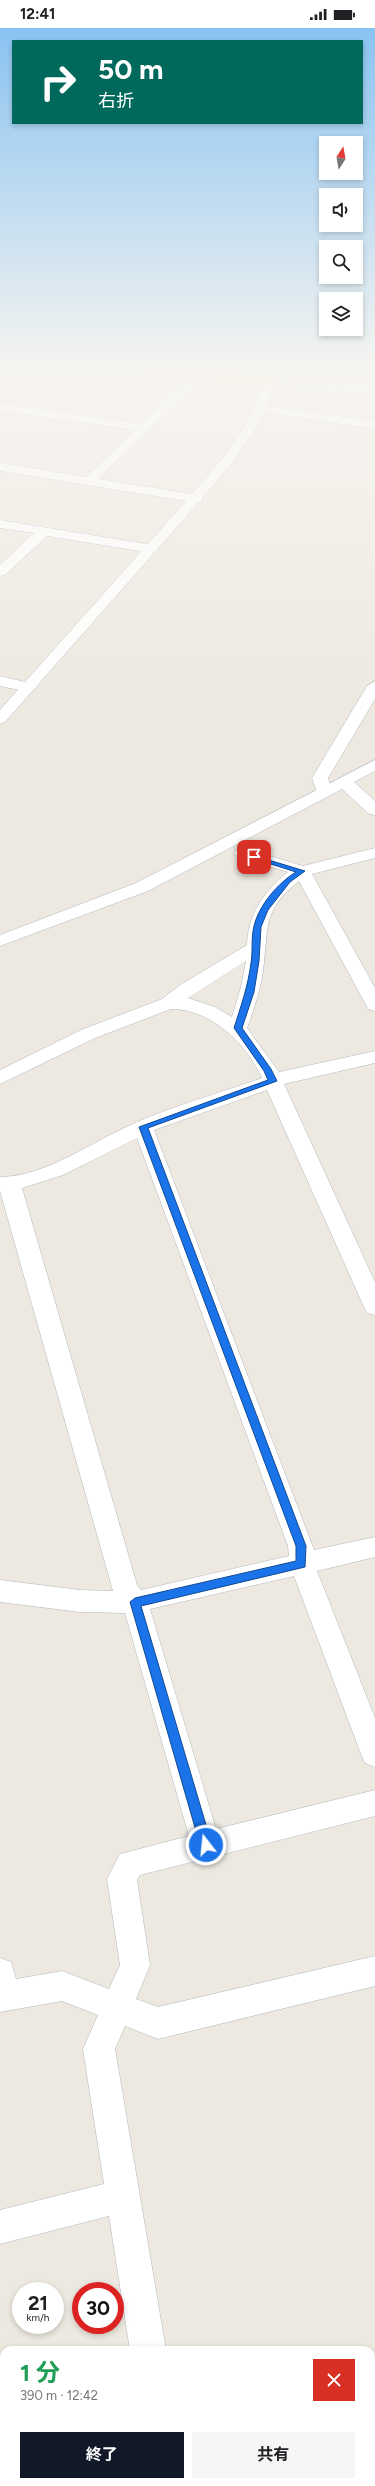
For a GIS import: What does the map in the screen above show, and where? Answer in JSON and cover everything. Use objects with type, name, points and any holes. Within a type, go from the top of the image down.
[{"type":"street","points":[[111,485],[197,499]]},
{"type":"street","points":[[0,719],[209,485]]},
{"type":"street","points":[[0,524],[152,549]]},
{"type":"street","points":[[0,572],[44,531]]},
{"type":"street","points":[[0,681],[29,687]]},
{"type":"street","points":[[324,792],[320,778],[375,686]]},
{"type":"street","points":[[0,941],[142,887],[324,792],[345,783],[375,765]]},
{"type":"street","points":[[345,783],[375,810]]},
{"type":"street","points":[[244,853],[302,871],[375,1005]]},
{"type":"street","points":[[238,1028],[250,992],[257,927],[264,910],[287,880],[302,871],[375,853]]},
{"type":"street","points":[[0,1078],[88,1034],[169,1003],[187,989],[256,947]]},
{"type":"street","points":[[169,1003],[186,1003],[208,1011],[238,1028],[268,1070],[375,1307]]},
{"type":"street","points":[[206,1845],[135,1602],[125,1589],[5,1184],[56,1170],[143,1127],[272,1081],[296,1073],[375,1057]]},
{"type":"street","points":[[143,1127],[301,1546],[302,1564],[375,1754]]},
{"type":"street","points":[[0,1591],[62,1599],[135,1602],[375,1548]]},
{"type":"street","points":[[147,2346],[121,2196],[98,2049],[135,1965],[122,1879],[130,1864],[375,1803]]},
{"type":"street","points":[[1,1989],[62,1986],[158,2024],[375,1971]]},
{"type":"street","points":[[0,2227],[121,2196]]},
{"type":"route","points":[[206,1845],[135,1602],[302,1564],[301,1546],[143,1127],[272,1081],[268,1070],[238,1028],[250,992],[256,961],[257,927],[264,910],[287,880],[302,871],[254,857]]}]
